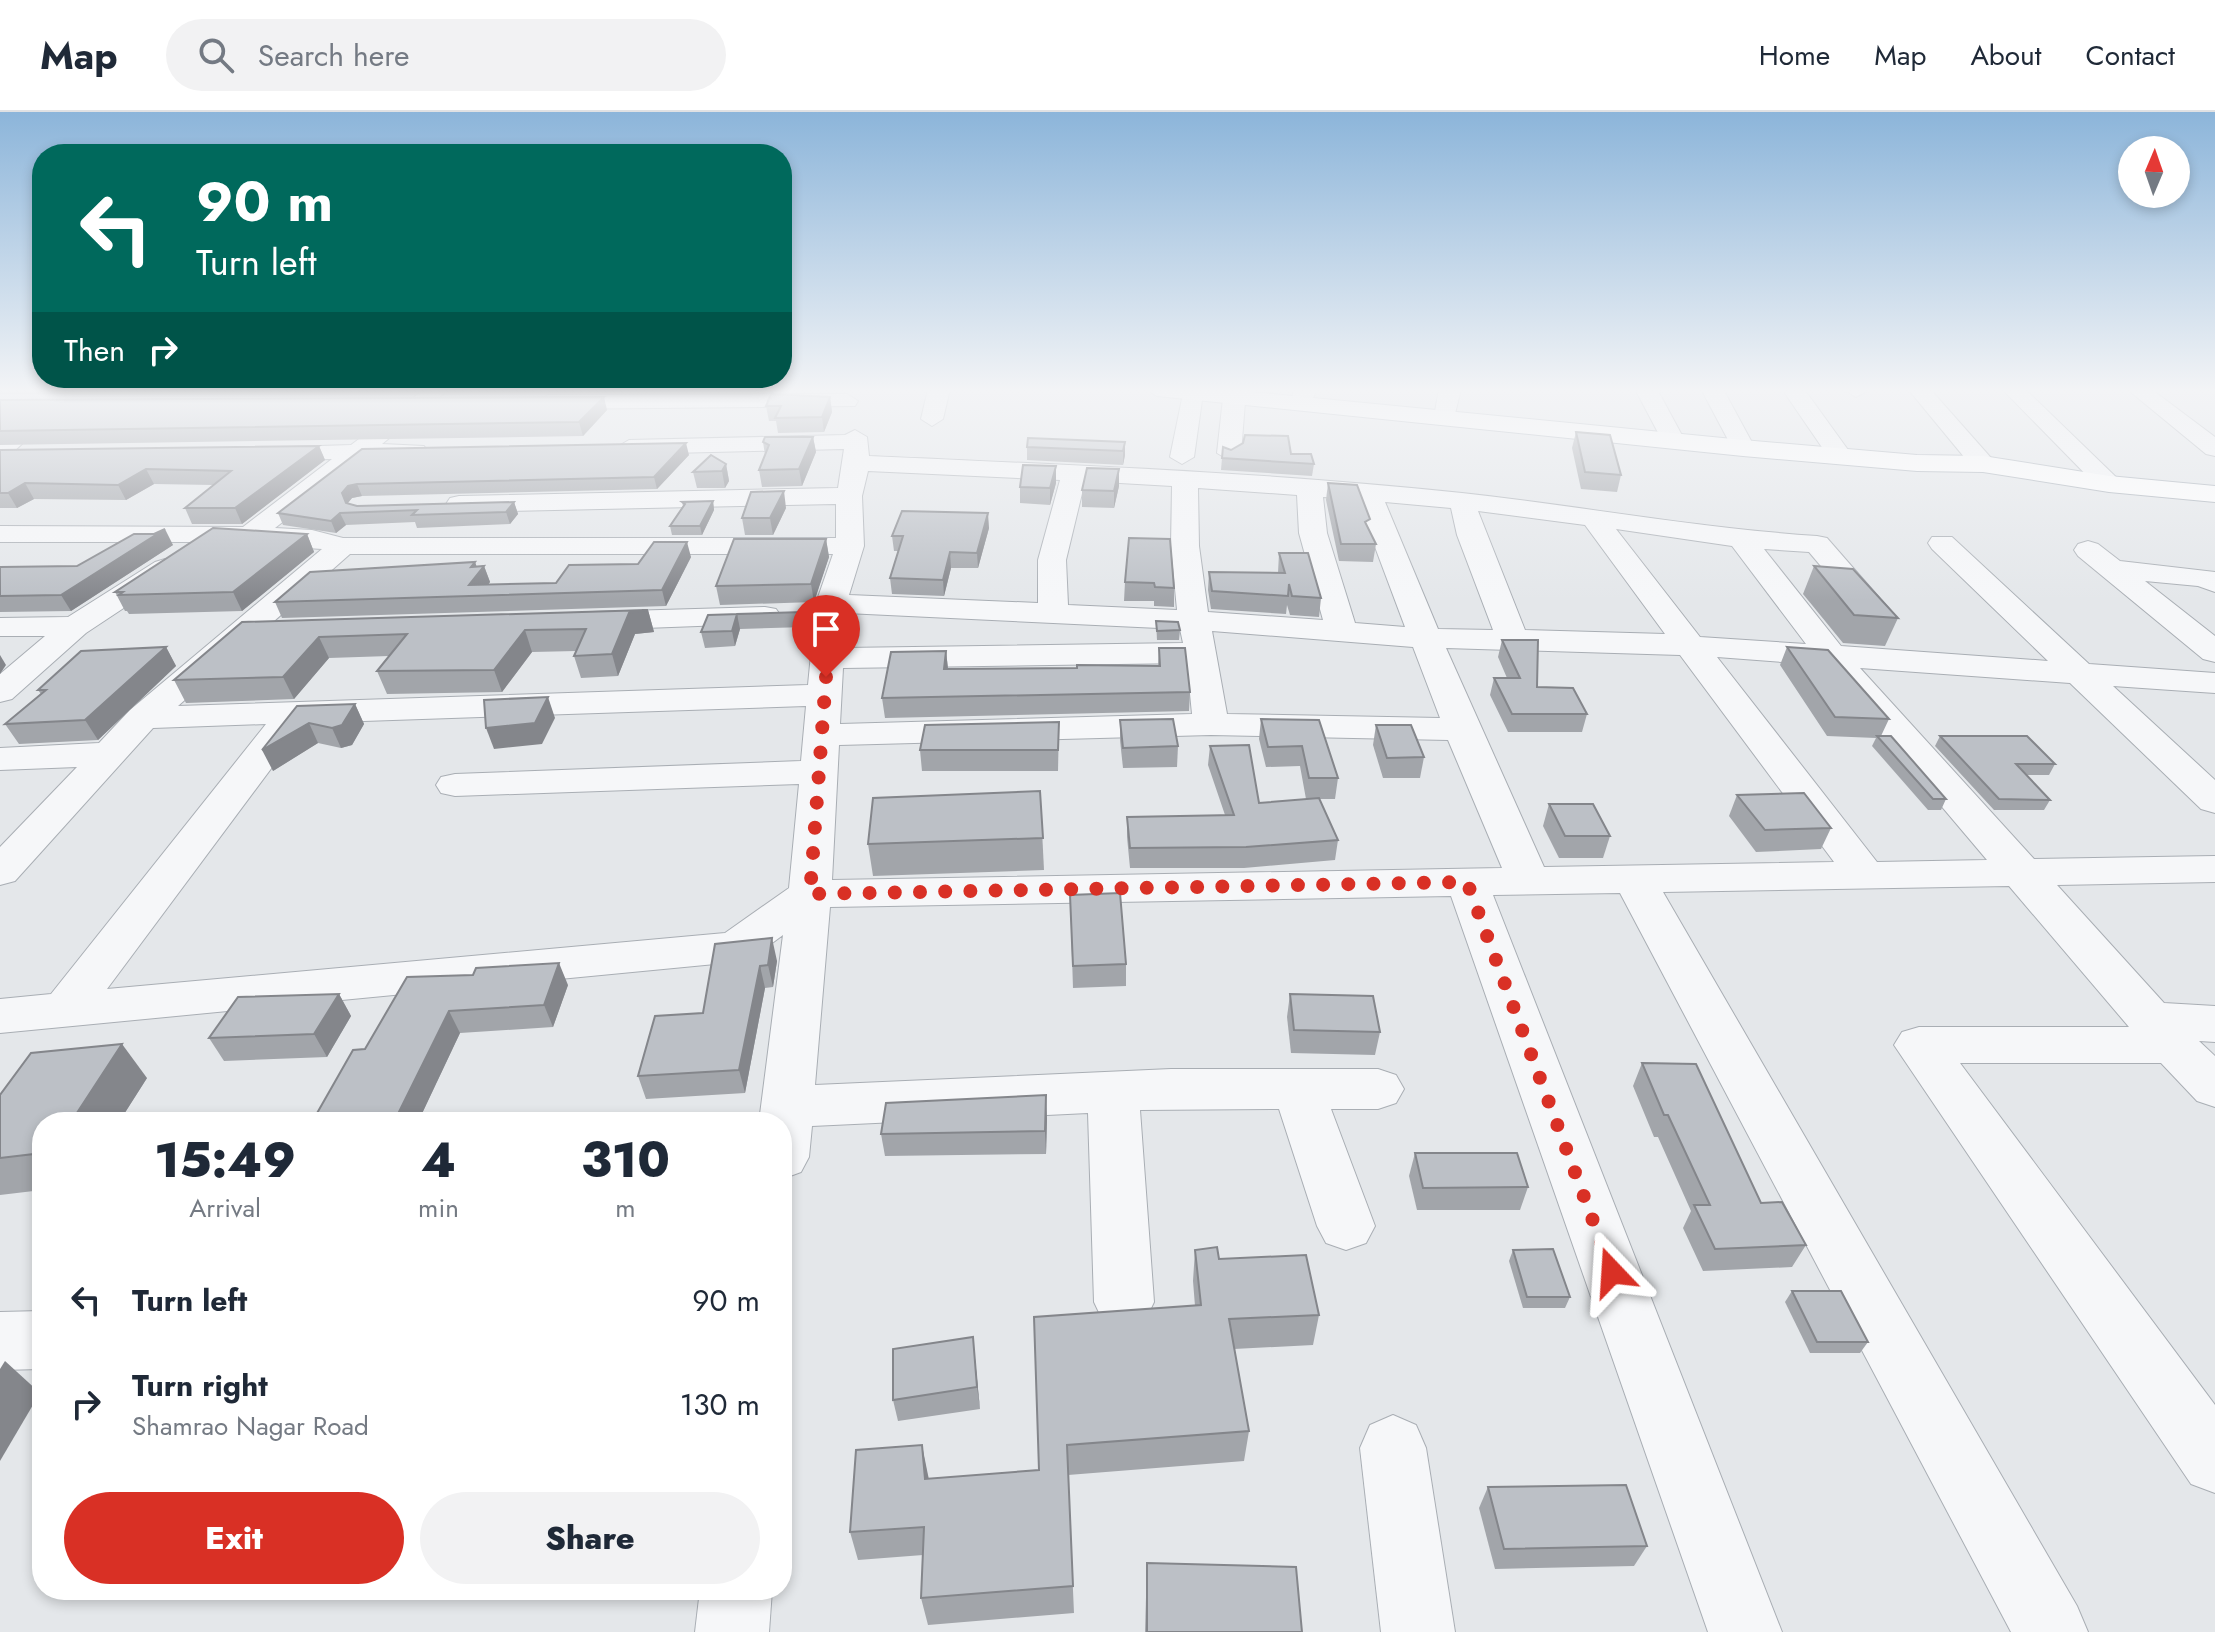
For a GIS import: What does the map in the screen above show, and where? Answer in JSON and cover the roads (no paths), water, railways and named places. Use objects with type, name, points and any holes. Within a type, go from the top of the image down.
[{"type":"main road","points":[[1890,460],[1983,464],[2109,484],[2215,494]]},
{"type":"street","points":[[248,536],[345,460]]},
{"type":"street","points":[[766,460],[854,467],[1074,473],[1184,469],[1309,488],[1463,503],[1752,540],[1817,544],[1901,641]]},
{"type":"street","points":[[786,1112],[810,894],[831,608],[850,546],[853,460]]},
{"type":"street","points":[[1185,460],[1183,531],[1193,620],[1202,653],[1211,724]]},
{"type":"street","points":[[1980,460],[1983,464]]},
{"type":"street","points":[[2085,460],[2109,484]]},
{"type":"street","points":[[441,505],[854,467]]},
{"type":"street","points":[[1053,613],[1052,560],[1074,473]]},
{"type":"street","points":[[1309,488],[1313,533],[1342,631]]},
{"type":"street","points":[[1368,493],[1462,729],[1529,881]]},
{"type":"street","points":[[1463,503],[1471,535],[1513,639]]},
{"type":"street","points":[[1595,520],[1865,875]]},
{"type":"street","points":[[0,534],[215,534],[312,538],[343,546],[850,546]]},
{"type":"street","points":[[0,692],[75,626],[215,534]]},
{"type":"street","points":[[1752,540],[1745,544],[1830,654],[2023,872],[2180,1030],[2215,1087]]},
{"type":"street","points":[[1942,543],[2215,801]]},
{"type":"street","points":[[0,872],[143,718],[239,632],[343,546]]},
{"type":"street","points":[[2215,583],[2204,578],[2100,560],[2215,652]]},
{"type":"street","points":[[559,622],[831,608],[1053,613],[1427,638],[1688,645],[1830,654],[1901,641],[2106,677],[2215,683]]},
{"type":"street","points":[[0,627],[75,626]]},
{"type":"street","points":[[239,632],[287,631]]},
{"type":"street","points":[[827,658],[1202,653]]},
{"type":"street","points":[[143,718],[824,695]]},
{"type":"street","points":[[65,1010],[294,713]]},
{"type":"street","points":[[821,735],[1211,724],[1462,729]]},
{"type":"street","points":[[0,759],[109,754]]},
{"type":"street","points":[[455,785],[818,772]]},
{"type":"street","points":[[0,1016],[736,947],[810,894],[2215,869]]},
{"type":"street","points":[[1634,879],[2051,1632]]},
{"type":"street","points":[[1467,882],[1745,1632]]},
{"type":"street","points":[[2180,1030],[1919,1045],[2215,1460]]},
{"type":"street","points":[[1298,1089],[1346,1226]]},
{"type":"street","points":[[787,1107],[1113,1092],[1378,1089]]},
{"type":"street","points":[[1113,1092],[1124,1302]]},
{"type":"street","points":[[0,1341],[32,1340]]},
{"type":"street","points":[[1393,1448],[1418,1632]]},
{"type":"street","points":[[732,1632],[735,1600]]}]
